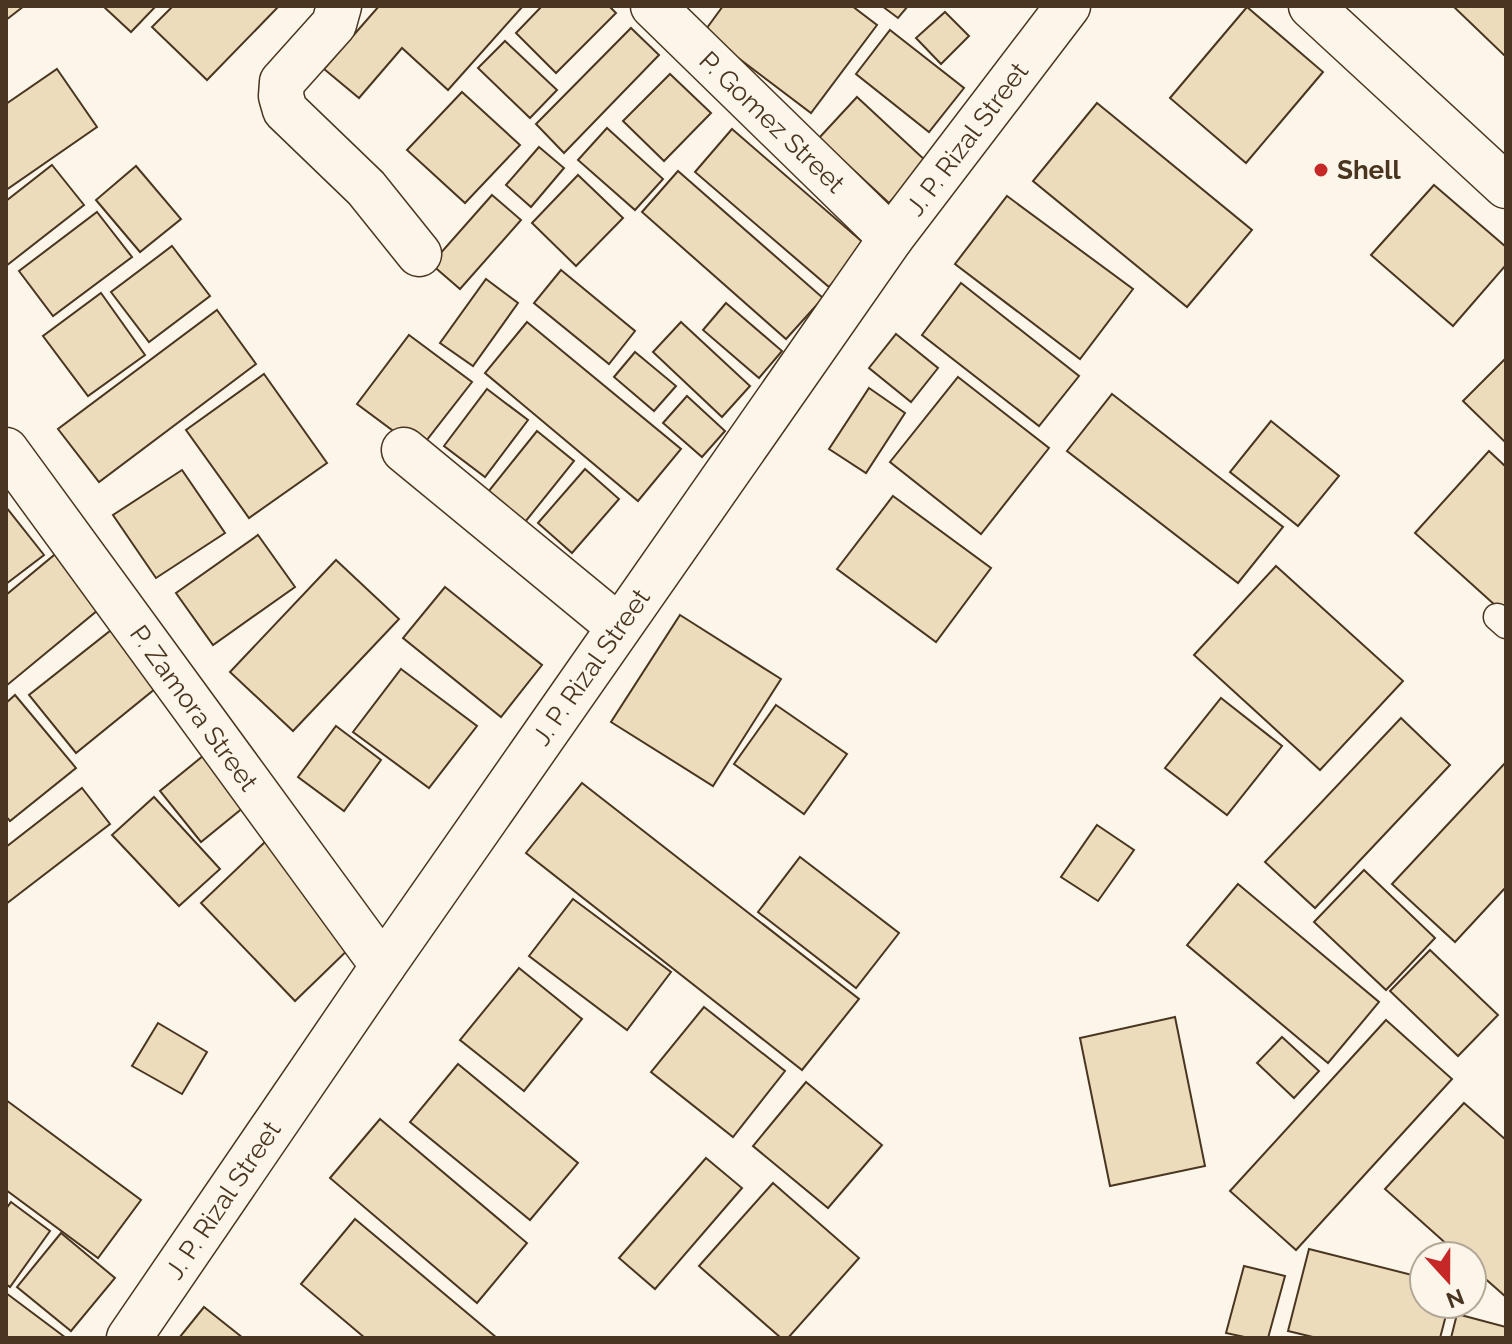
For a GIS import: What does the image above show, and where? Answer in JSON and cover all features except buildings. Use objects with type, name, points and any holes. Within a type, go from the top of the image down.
[{"type":"street","points":[[339,6],[334,24],[282,82],[281,96],[285,110],[366,188],[419,254]]},
{"type":"street","name":"P. Gomez Street","points":[[653,6],[891,238]]},
{"type":"street","name":"J. P. Rizal Street","points":[[129,1338],[383,966],[891,238],[1068,6]]},
{"type":"street","points":[[1311,6],[1506,186]]},
{"type":"street","name":"P. Zamora Street","points":[[6,450],[383,966]]},
{"type":"street","points":[[404,450],[619,627]]},
{"type":"place","name":"Shell","points":[[1321,170]]}]
